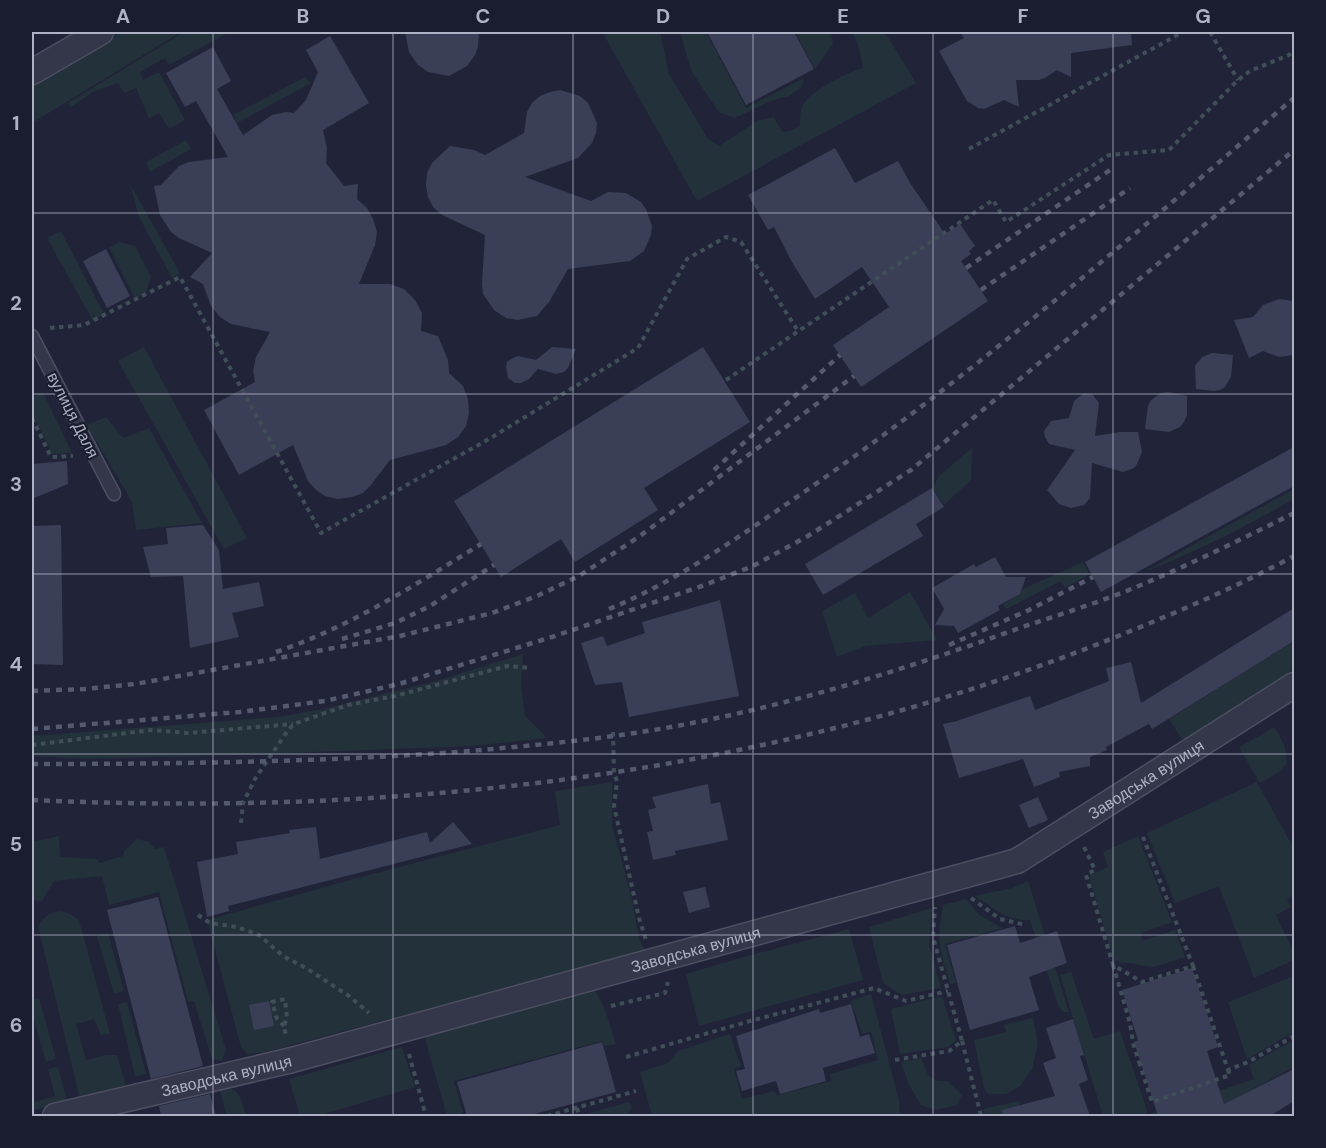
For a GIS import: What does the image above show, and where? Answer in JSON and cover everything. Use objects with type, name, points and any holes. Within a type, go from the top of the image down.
[{"type":"street","points":[[32,72],[100,32]]},
{"type":"street","name":"Заводська вулиця","points":[[55,1116],[292,1060],[1017,861],[1294,686]]},
{"type":"lane","name":"вулиця Даля","points":[[32,336],[114,494]]},
{"type":"path","points":[[969,149],[1184,32]]},
{"type":"path","points":[[1210,32],[1238,80]]},
{"type":"path","points":[[726,380],[993,200],[1006,222],[1108,155],[1169,150],[1238,80],[1250,71],[1294,51]]},
{"type":"path","points":[[47,328],[84,325],[180,277],[321,533],[489,439],[638,348],[687,259],[726,237],[741,242],[798,331]]},
{"type":"path","points":[[32,418],[51,457],[94,456]]},
{"type":"path","points":[[32,745],[151,730],[188,733],[294,724],[348,705],[406,693],[507,666],[530,668]]},
{"type":"path","points":[[242,823],[243,803],[255,779],[294,724]]},
{"type":"path","points":[[613,732],[614,773],[617,781],[614,806],[639,918],[653,962]]},
{"type":"path","points":[[1082,841],[1095,870],[1086,875],[1152,1102],[1230,1075],[1193,966],[1143,837]]},
{"type":"path","points":[[966,894],[1000,919],[1026,925]]},
{"type":"path","points":[[936,903],[933,937],[981,1116]]},
{"type":"path","points":[[198,915],[210,923],[237,927],[259,935],[283,956],[349,996],[395,1032],[407,1045],[426,1116]]},
{"type":"path","points":[[1113,965],[1142,982],[1193,966]]},
{"type":"path","points":[[626,1057],[874,988],[906,1001],[948,991]]},
{"type":"path","points":[[284,1026],[287,1018],[285,999],[272,1002],[277,1019],[284,1026],[292,1060]]},
{"type":"path","points":[[1228,1070],[1248,1062],[1294,1036]]},
{"type":"path","points":[[895,1060],[949,1051],[962,1041]]},
{"type":"path","points":[[547,1116],[636,1091]]},
{"type":"path","points":[[577,1108],[579,1116]]},
{"type":"shaded area","points":[[121,32],[181,32],[32,123],[32,86]]},
{"type":"shaded area","points":[[184,32],[230,32],[169,65],[165,58],[140,72],[143,80],[159,72],[185,120],[169,129],[159,113],[149,118],[136,88],[124,93],[118,83],[93,92],[71,107],[68,103]]},
{"type":"shaded area","points":[[611,32],[660,32],[669,74],[708,139],[719,146],[757,121],[774,117],[782,132],[793,130],[800,125],[801,110],[810,97],[837,79],[863,68],[859,47],[852,32],[885,32],[916,83],[697,201],[604,35]]},
{"type":"shaded area","points":[[680,32],[706,32],[746,108],[804,78],[802,87],[789,96],[770,101],[735,118],[719,112],[691,70]]},
{"type":"shaded area","points":[[795,32],[831,32],[833,44],[815,69]]},
{"type":"shaded area","points":[[305,77],[311,83],[237,123],[233,115]]},
{"type":"shaded area","points":[[186,140],[191,149],[150,172],[146,162]]},
{"type":"shaded area","points":[[130,184],[180,273],[172,278],[139,217]]},
{"type":"shaded area","points":[[61,231],[104,314],[93,321],[47,238]]},
{"type":"shaded area","points":[[119,242],[135,246],[151,277],[146,292],[135,299],[109,248]]},
{"type":"shaded area","points":[[144,347],[247,538],[224,549],[118,361]]},
{"type":"shaded area","points":[[43,392],[72,453],[52,454],[32,413],[32,397]]},
{"type":"shaded area","points":[[106,417],[123,438],[149,428],[202,523],[136,530],[132,502],[87,425]]},
{"type":"shaded area","points":[[972,448],[971,480],[944,505],[933,488],[939,476]]},
{"type":"shaded area","points":[[1294,489],[1294,499],[1276,509],[1202,547],[1144,572]]},
{"type":"shaded area","points":[[1083,562],[1090,574],[1065,588],[1061,581],[1006,609],[1003,604],[1017,596],[1016,592]]},
{"type":"shaded area","points":[[910,592],[937,640],[865,646],[837,657],[822,611],[855,593],[868,618]]},
{"type":"shaded area","points":[[1294,641],[1294,669],[1183,741],[1169,719]]},
{"type":"shaded area","points":[[523,654],[521,685],[525,716],[547,738],[473,746],[237,755],[83,759],[32,756],[32,736],[278,717],[323,709],[440,680]]},
{"type":"shaded area","points":[[1275,727],[1285,747],[1287,763],[1281,771],[1260,783],[1239,747]]},
{"type":"shaded area","points":[[612,782],[612,826],[631,894],[639,938],[645,951],[265,1052],[247,1054],[241,1047],[207,920],[560,825],[555,791]]},
{"type":"shaded area","points":[[1257,782],[1294,849],[1294,895],[1287,900],[1291,907],[1276,915],[1294,953],[1294,960],[1254,978],[1219,886],[1175,903],[1147,833]]},
{"type":"shaded area","points":[[59,836],[60,857],[97,859],[99,863],[123,856],[124,851],[137,839],[149,842],[155,849],[164,847],[226,1050],[222,1061],[212,1059],[194,1001],[188,1002],[159,892],[109,905],[102,876],[54,881],[42,901],[32,900],[32,842]]},
{"type":"shaded area","points":[[1138,836],[1172,922],[1141,933],[1142,941],[1175,930],[1185,957],[1154,967],[1114,961],[1089,876],[1108,867],[1103,852]]},
{"type":"shaded area","points":[[1028,881],[1069,1012],[1063,1012],[1058,1005],[1030,920],[1008,916],[975,896],[1012,888]]},
{"type":"shaded area","points":[[966,899],[979,915],[1003,928],[945,944],[956,983],[950,984],[940,945],[943,905]]},
{"type":"shaded area","points":[[932,908],[929,945],[941,988],[902,995],[883,983],[869,927]]},
{"type":"shaded area","points":[[61,911],[79,920],[110,1034],[101,1035],[94,1019],[76,1024],[86,1060],[117,1055],[126,1086],[80,1099],[38,926],[47,916]]},
{"type":"shaded area","points":[[849,929],[863,980],[699,1026],[686,974]]},
{"type":"shaded area","points":[[108,933],[124,991],[114,994],[97,936]]},
{"type":"shaded area","points":[[1071,972],[1094,1039],[1120,1031],[1148,1113],[1138,1116],[1103,1116],[1060,975]]},
{"type":"shaded area","points":[[1294,976],[1294,1032],[1247,1059],[1228,1002]]},
{"type":"shaded area","points":[[595,990],[605,1010],[616,1044],[604,1046],[602,1041],[454,1081],[464,1116],[447,1116],[424,1035]]},
{"type":"shaded area","points":[[871,994],[899,1100],[900,1114],[890,1116],[652,1116],[640,1072],[668,1063],[678,1051],[730,1034],[741,1066],[734,1069],[742,1099],[774,1091],[777,1095],[831,1081],[830,1074],[878,1060],[871,1032],[862,1034],[851,1001]]},
{"type":"shaded area","points":[[942,996],[956,1040],[948,1047],[900,1054],[891,1009]]},
{"type":"shaded area","points":[[39,998],[56,1059],[46,1062],[32,1013],[32,1000]]},
{"type":"shaded area","points":[[127,1002],[146,1074],[135,1076],[118,1004]]},
{"type":"shaded area","points":[[1033,1018],[1038,1043],[1032,1069],[1020,1086],[1006,1094],[988,1094],[984,1088],[974,1040],[1006,1032],[1004,1025]]},
{"type":"shaded area","points":[[1294,1040],[1294,1067],[1202,1116],[1183,1116],[1180,1111],[1167,1116],[1151,1116],[1150,1114],[1254,1079],[1249,1065]]},
{"type":"shaded area","points":[[402,1047],[415,1087],[327,1113],[327,1116],[300,1116],[289,1079]]},
{"type":"shaded area","points":[[921,1058],[927,1073],[932,1078],[947,1081],[962,1095],[957,1105],[936,1110],[921,1105],[909,1085],[901,1062]]},
{"type":"shaded area","points":[[58,1067],[67,1101],[32,1111],[32,1103],[55,1096],[48,1069]]},
{"type":"shaded area","points":[[218,1085],[231,1088],[238,1094],[246,1116],[227,1116]]},
{"type":"shaded area","points":[[1019,1101],[1023,1116],[985,1116],[983,1109]]},
{"type":"shaded area","points":[[629,1102],[632,1107],[627,1116],[587,1116],[586,1114]]},
{"type":"building","points":[[405,32],[479,32],[478,47],[467,66],[449,76],[428,72],[417,64],[409,52]]},
{"type":"building","points":[[707,32],[794,32],[814,69],[746,105]]},
{"type":"building","points":[[960,32],[1131,32],[1132,45],[1071,53],[1071,77],[1057,70],[1039,80],[1016,80],[1019,107],[1004,100],[984,109],[967,101],[939,51],[964,38]]},
{"type":"building","points":[[330,36],[369,103],[323,130],[327,148],[326,163],[344,186],[358,184],[357,199],[367,208],[377,232],[375,245],[359,284],[390,284],[404,289],[415,300],[422,313],[421,331],[438,336],[448,360],[449,373],[463,386],[468,399],[469,413],[466,426],[458,437],[446,445],[390,460],[363,493],[338,499],[325,496],[308,481],[293,445],[239,475],[204,410],[255,382],[253,371],[256,357],[270,332],[231,324],[220,317],[211,306],[203,284],[190,277],[212,253],[171,232],[160,215],[154,186],[161,185],[179,166],[189,162],[228,157],[196,101],[185,107],[166,73],[213,47],[231,81],[217,89],[243,135],[272,115],[294,113],[306,100],[318,72],[306,50]]},
{"type":"building","points":[[560,90],[580,96],[588,103],[597,123],[592,143],[578,158],[525,177],[591,201],[608,192],[626,193],[641,202],[646,209],[652,226],[651,235],[644,251],[630,261],[568,269],[549,302],[537,316],[518,320],[506,318],[494,310],[483,294],[485,235],[442,215],[433,207],[428,197],[427,173],[432,163],[450,146],[474,150],[485,155],[524,133],[527,112],[532,103],[540,96]]},
{"type":"building","points":[[835,148],[855,183],[898,161],[910,183],[945,234],[960,224],[975,246],[969,251],[971,254],[961,261],[988,301],[861,387],[833,345],[889,307],[862,267],[815,299],[774,227],[768,230],[748,195]]},
{"type":"building","points":[[106,249],[130,296],[107,308],[83,261]]},
{"type":"building","points":[[1279,299],[1294,301],[1294,355],[1279,357],[1263,351],[1249,358],[1234,320],[1253,317],[1263,305]]},
{"type":"building","points":[[552,347],[576,349],[564,372],[556,374],[538,369],[529,379],[521,383],[515,383],[508,378],[507,362],[518,356],[536,360]]},
{"type":"building","points":[[703,347],[750,422],[644,488],[658,510],[575,562],[561,539],[501,577],[454,501]]},
{"type":"building","points":[[1212,353],[1233,355],[1231,377],[1225,387],[1220,390],[1196,389],[1195,366],[1202,357]]},
{"type":"building","points":[[1084,393],[1093,395],[1099,403],[1095,436],[1138,432],[1142,452],[1134,468],[1123,472],[1092,463],[1090,498],[1084,505],[1071,508],[1059,504],[1047,490],[1075,450],[1049,444],[1044,431],[1051,421],[1069,418],[1074,401]]},
{"type":"building","points":[[1161,393],[1187,396],[1187,415],[1184,422],[1180,427],[1169,432],[1145,429],[1151,400]]},
{"type":"building","points":[[1294,447],[1294,486],[1101,592],[1085,562]]},
{"type":"building","points":[[67,461],[68,484],[32,499],[32,464]]},
{"type":"building","points":[[932,488],[944,507],[916,524],[923,536],[823,595],[805,564]]},
{"type":"building","points":[[61,525],[63,665],[32,664],[32,526]]},
{"type":"building","points":[[203,525],[219,550],[223,589],[259,582],[264,606],[232,613],[239,637],[190,648],[183,576],[151,577],[143,547],[168,544],[166,528]]},
{"type":"building","points":[[995,557],[1006,577],[1026,577],[1020,594],[998,606],[1000,610],[958,633],[954,626],[935,625],[944,609],[932,588],[974,564],[976,567]]},
{"type":"building","points":[[720,600],[739,696],[629,717],[622,682],[595,685],[581,643],[603,636],[607,646],[645,633],[642,622]]},
{"type":"building","points":[[1294,608],[1294,641],[1152,729],[1149,724],[1106,747],[1107,750],[1090,757],[1090,766],[1059,772],[1060,777],[1034,787],[1023,759],[959,778],[943,724],[1030,696],[1035,710],[1109,681],[1106,668],[1131,662],[1141,703]]},
{"type":"building","points":[[708,784],[711,804],[720,802],[728,840],[675,851],[676,855],[653,860],[647,832],[653,831],[648,810],[656,808],[652,797]]},
{"type":"building","points":[[1038,797],[1048,820],[1029,828],[1019,805]]},
{"type":"building","points":[[453,822],[472,844],[228,906],[229,911],[207,917],[197,862],[238,854],[236,842],[290,833],[289,830],[316,827],[320,859],[427,832],[430,843]]},
{"type":"building","points":[[705,887],[710,907],[689,913],[683,892]]},
{"type":"building","points":[[158,897],[203,1066],[151,1079],[107,910]]},
{"type":"building","points":[[1015,926],[1020,943],[1057,931],[1067,963],[1029,977],[1039,1010],[970,1030],[947,945]]},
{"type":"building","points":[[1192,968],[1218,1047],[1207,1051],[1224,1104],[1294,1069],[1294,1101],[1270,1116],[1158,1116],[1134,1042],[1138,1040],[1122,990]]},
{"type":"building","points":[[269,1001],[274,1026],[254,1030],[249,1005]]},
{"type":"building","points":[[851,1004],[860,1037],[869,1034],[875,1053],[823,1068],[826,1081],[780,1094],[776,1081],[742,1091],[736,1071],[745,1069],[736,1036],[819,1009],[820,1013]]},
{"type":"building","points":[[1073,1019],[1084,1055],[1080,1056],[1088,1080],[1079,1084],[1090,1116],[1003,1116],[1002,1110],[1055,1096],[1043,1063],[1056,1058],[1046,1028]]},
{"type":"building","points":[[602,1042],[616,1092],[527,1116],[467,1116],[457,1082]]},
{"type":"building","points":[[210,1094],[216,1116],[161,1116],[159,1106]]},
{"type":"railway","points":[[609,609],[661,584],[711,555],[871,445],[1055,300],[1294,98]]},
{"type":"railway","points":[[32,729],[240,712],[325,701],[399,684],[552,637],[702,586],[753,566],[808,536],[911,470],[1294,150]]},
{"type":"railway","points":[[966,268],[1113,168]]},
{"type":"railway","points":[[981,290],[1130,188]]},
{"type":"railway","points":[[714,470],[840,355]]},
{"type":"railway","points":[[32,691],[135,684],[400,636],[492,613],[537,596],[579,576],[640,536],[854,376]]},
{"type":"railway","points":[[32,764],[251,762],[415,755],[596,738],[715,718],[843,686],[1093,604],[1180,568],[1294,513]]},
{"type":"railway","points":[[276,652],[356,618],[407,590],[481,544]]},
{"type":"railway","points":[[32,800],[172,804],[312,801],[451,792],[589,776],[727,752],[862,721],[996,681],[1128,632],[1233,587],[1294,556]]},
{"type":"railway","points":[[342,639],[395,623],[430,606],[494,565]]},
{"type":"railway","points":[[949,645],[1029,610],[1093,577]]}]
